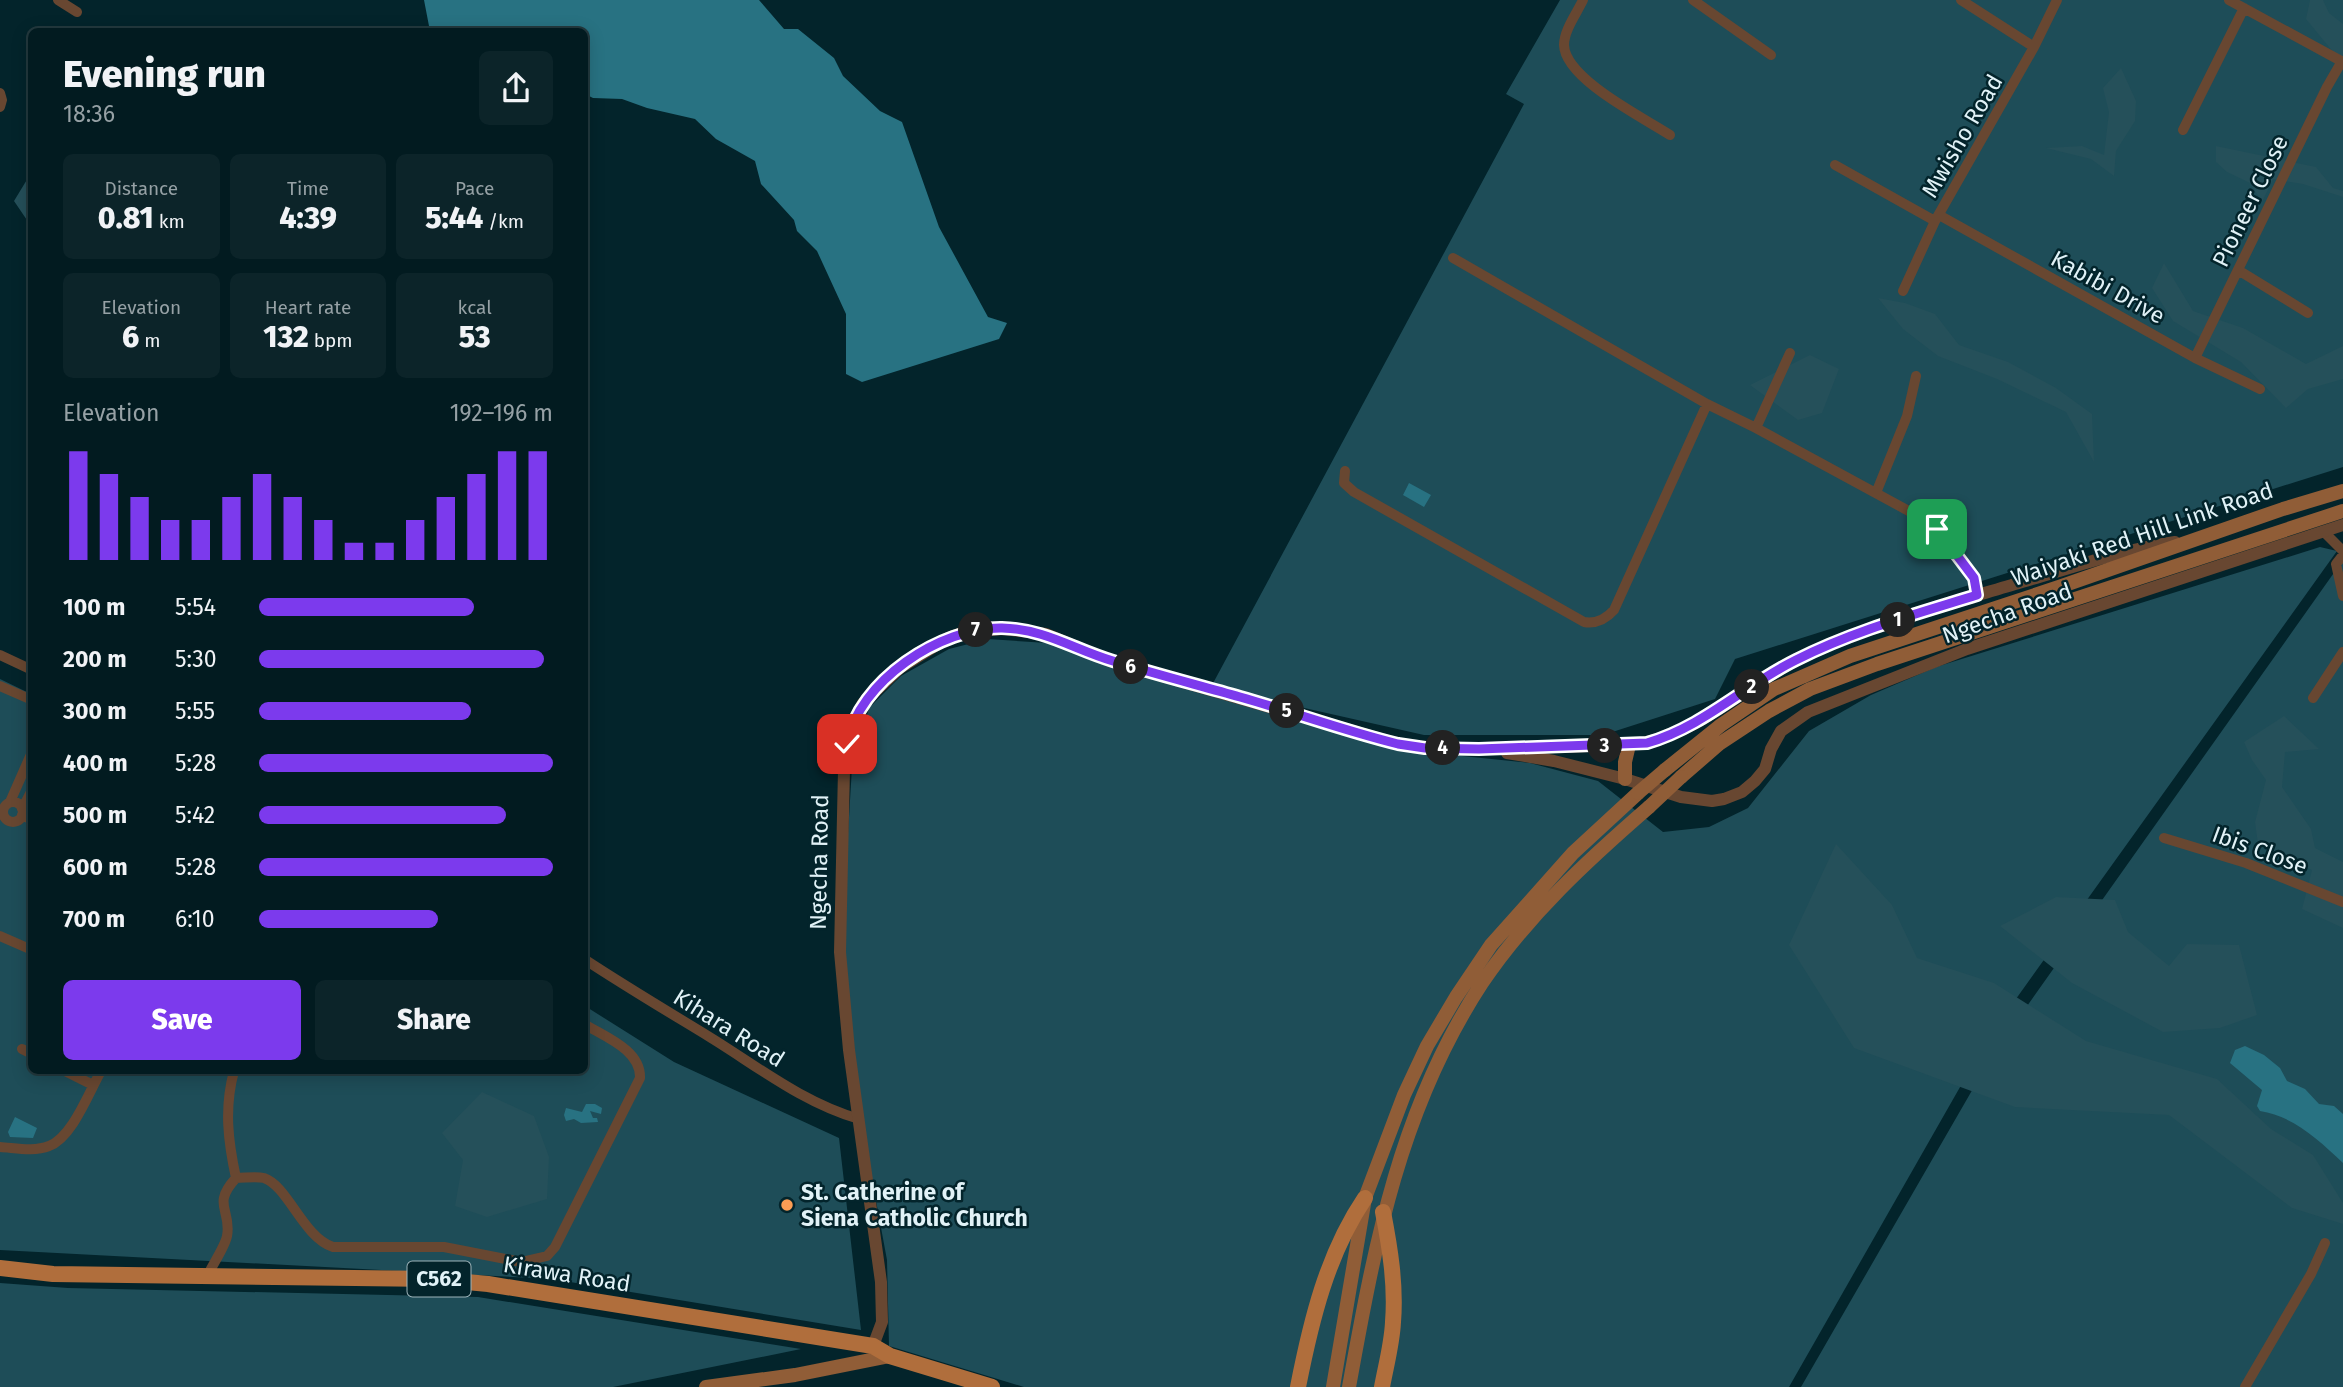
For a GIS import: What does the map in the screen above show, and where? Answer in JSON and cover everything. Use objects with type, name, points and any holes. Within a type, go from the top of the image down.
[{"type":"main road","name":"Waiyaki Red Hill Link Road","points":[[1364,1198],[1400,1105],[1427,1046],[1476,966],[1521,909],[1573,853],[1665,770],[1751,704],[1797,678],[1850,656],[2343,491]]},
{"type":"main road","name":"Waiyaki Red Hill Link Road","points":[[1383,1212],[1395,1169],[1418,1108],[1464,1013],[1483,982],[1549,900],[1587,861],[1719,744],[1744,726],[1810,690],[1877,664],[2168,575],[2343,511]]},
{"type":"main road","points":[[1625,779],[1629,745]]},
{"type":"main road","points":[[1298,1387],[1312,1318],[1324,1282],[1346,1227],[1364,1198]]},
{"type":"main road","points":[[1333,1387],[1364,1198]]},
{"type":"main road","points":[[1349,1387],[1383,1212]]},
{"type":"main road","points":[[1382,1387],[1394,1308],[1392,1259],[1383,1212]]},
{"type":"main road","name":"Kirawa Road","points":[[0,1268],[53,1274],[435,1279],[488,1284],[873,1346]]},
{"type":"main road","points":[[873,1346],[890,1356],[992,1387]]},
{"type":"main road","points":[[706,1387],[795,1375],[890,1356]]},
{"type":"street","points":[[58,0],[77,12]]},
{"type":"street","points":[[1583,0],[1566,36],[1564,47],[1574,68],[1587,80],[1670,135]]},
{"type":"street","points":[[1693,0],[1771,55]]},
{"type":"street","points":[[1961,0],[2035,47]]},
{"type":"street","name":"Mwisho Road","points":[[1903,292],[1937,218],[2035,47],[2057,0]]},
{"type":"street","points":[[2229,0],[2343,61]]},
{"type":"street","points":[[2183,130],[2244,8]]},
{"type":"street","name":"Pioneer Close","points":[[2195,358],[2327,87],[2343,61]]},
{"type":"street","points":[[0,93],[0,107]]},
{"type":"street","name":"Kabibi Drive","points":[[1835,165],[2195,358],[2260,389]]},
{"type":"street","points":[[1452,258],[1707,404],[1929,522],[1974,578],[1977,595]]},
{"type":"street","points":[[2238,270],[2308,313]]},
{"type":"street","points":[[1756,428],[1790,353]]},
{"type":"street","points":[[1876,493],[1907,416],[1916,376]]},
{"type":"street","points":[[1345,471],[1344,483],[1354,492],[1584,622],[1591,623],[1602,620],[1614,610],[1707,404]]},
{"type":"street","name":"Ngecha Road","points":[[1479,749],[1554,761],[1696,800],[1712,801],[1733,796],[1749,786],[1765,769],[1771,749],[1781,731],[1808,712],[1967,649],[2168,575],[2343,525]]},
{"type":"street","points":[[2323,531],[2343,553],[2336,564],[2343,596]]},
{"type":"street","name":"Ngecha Road","points":[[873,1346],[882,1322],[881,1282],[849,1050],[840,952],[844,771],[849,731],[863,703],[890,675],[922,652],[964,632],[1003,628],[1035,632],[1110,660],[1370,737],[1425,748],[1629,745],[1647,743],[1678,732],[1732,701],[1772,673],[1866,629],[2124,552],[2199,539]]},
{"type":"street","points":[[2314,698],[2343,652]]},
{"type":"street","points":[[0,655],[28,668]]},
{"type":"street","points":[[0,686],[28,698]]},
{"type":"street","points":[[9,802],[18,804],[25,815],[12,821],[1,813],[28,761]]},
{"type":"street","name":"Ibis Close","points":[[2164,838],[2246,863],[2343,902]]},
{"type":"street","points":[[0,936],[28,948]]},
{"type":"street","name":"Kihara Road","points":[[588,962],[792,1090],[833,1112],[859,1119]]},
{"type":"street","points":[[207,1277],[227,1238],[222,1206],[225,1191],[236,1178],[260,1177],[272,1183],[318,1240],[333,1247],[444,1247],[521,1262],[547,1256],[555,1247],[640,1078],[639,1065],[628,1052],[588,1027]]},
{"type":"street","points":[[71,1074],[93,1086]]},
{"type":"street","points":[[0,1147],[39,1149],[55,1144],[70,1128],[99,1074]]},
{"type":"street","points":[[233,1074],[228,1100],[227,1135],[236,1178]]},
{"type":"street","points":[[2245,1387],[2311,1274],[2325,1243]]},
{"type":"shaded area","points":[[424,0],[759,0],[784,29],[798,29],[834,58],[843,76],[880,111],[902,122],[939,227],[988,317],[1007,323],[999,339],[862,382],[846,374],[846,314],[817,251],[797,231],[794,220],[761,184],[755,161],[716,139],[695,119],[622,99],[588,96],[588,28],[429,26]]},
{"type":"shaded area","points":[[1560,0],[2343,0],[2343,467],[1735,659],[1715,699],[1603,735],[1424,735],[1211,687],[1524,104],[1506,94]]},
{"type":"shaded area","points":[[2310,0],[2323,0],[2329,13],[2343,24],[2343,64],[2306,19]]},
{"type":"shaded area","points":[[2121,68],[2136,101],[2135,121],[2116,151],[2114,176],[2091,159],[2046,148],[2082,146],[2104,155],[2109,112],[2103,88]]},
{"type":"shaded area","points":[[2216,146],[2316,167],[2333,188],[2343,191],[2343,197],[2303,184],[2273,179],[2262,202],[2250,183],[2227,172],[2216,162]]},
{"type":"shaded area","points":[[28,178],[28,222],[14,201]]},
{"type":"shaded area","points":[[2164,263],[2193,311],[2243,328],[2306,364],[2343,346],[2343,379],[2308,389],[2286,408],[2241,362],[2173,321],[2152,288]]},
{"type":"shaded area","points":[[1878,298],[1905,303],[1935,314],[1959,345],[2008,362],[2056,388],[2092,414],[2094,462],[2066,412],[1997,379],[1938,356],[1903,329]]},
{"type":"shaded area","points":[[1810,355],[1839,369],[1822,413],[1798,420],[1750,385]]},
{"type":"shaded area","points":[[1409,483],[1431,495],[1424,507],[1403,495]]},
{"type":"shaded area","points":[[2320,547],[2337,551],[1988,1038],[1789,1387],[1024,1387],[889,1346],[887,1260],[869,1163],[841,951],[852,767],[869,708],[901,676],[949,649],[988,639],[1047,643],[1393,749],[1530,763],[1598,781],[1663,832],[1709,827],[1748,808],[1809,731],[1871,695],[1936,667]]},
{"type":"shaded area","points":[[2343,560],[2343,1387],[1801,1387],[1993,1054]]},
{"type":"shaded area","points":[[0,679],[28,693],[28,1074],[588,1074],[588,1008],[674,1062],[839,1138],[861,1330],[552,1279],[0,1250]]},
{"type":"shaded area","points":[[2284,716],[2319,749],[2285,752],[2282,787],[2311,829],[2315,848],[2343,862],[2343,928],[2302,909],[2312,870],[2258,844],[2255,822],[2266,780],[2244,742]]},
{"type":"shaded area","points":[[1836,844],[1892,905],[1917,958],[1994,983],[2086,1041],[2217,1079],[2271,1129],[2313,1155],[2343,1203],[2343,1224],[2292,1208],[2169,1115],[2015,1107],[1854,1048],[1789,945]]},
{"type":"shaded area","points":[[2056,897],[2115,900],[2128,932],[2169,966],[2187,944],[2239,945],[2257,1015],[2220,1028],[2163,1032],[2072,983],[2000,926]]},
{"type":"shaded area","points":[[2245,1046],[2264,1055],[2280,1068],[2287,1081],[2305,1089],[2319,1104],[2334,1106],[2343,1114],[2343,1163],[2315,1138],[2294,1124],[2260,1111],[2257,1106],[2262,1090],[2230,1063],[2235,1050]]},
{"type":"shaded area","points":[[482,1092],[534,1116],[549,1157],[547,1199],[487,1217],[455,1206],[463,1160],[442,1133]]},
{"type":"shaded area","points":[[586,1104],[595,1104],[602,1108],[601,1114],[590,1111],[598,1122],[581,1123],[574,1119],[566,1121],[566,1108],[582,1112]]},
{"type":"shaded area","points":[[15,1117],[37,1128],[33,1138],[10,1137],[8,1132]]},
{"type":"shaded area","points":[[0,1283],[68,1288],[478,1297],[801,1349],[613,1387],[0,1387]]},
{"type":"place","name":"St. Catherine of Siena Catholic Church","points":[[787,1205]]},
{"type":"route","points":[[847,744],[849,731],[863,703],[890,675],[922,652],[948,638],[964,632],[1003,628],[1046,634],[1110,660],[1398,744],[1425,748],[1479,749],[1647,743],[1664,738],[1705,717],[1772,673],[1812,652],[1866,629],[1977,595],[1974,578],[1937,529]]}]
